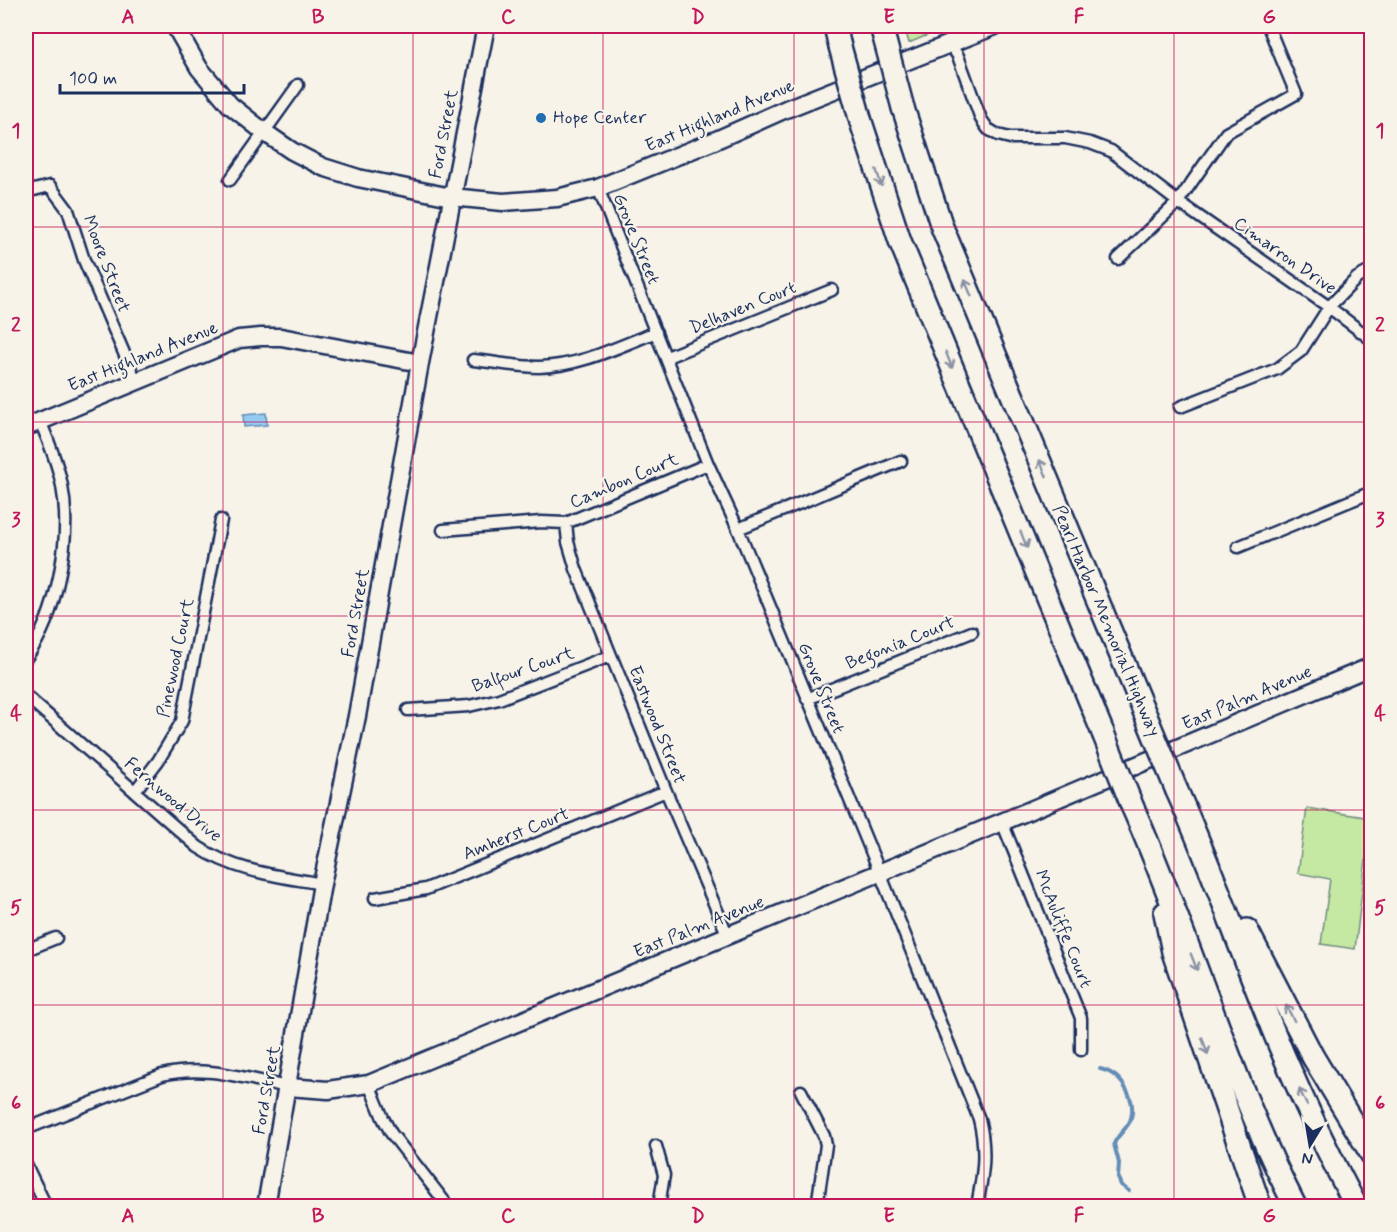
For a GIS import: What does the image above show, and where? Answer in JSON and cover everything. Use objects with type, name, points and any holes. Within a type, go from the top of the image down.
[{"type":"highway","name":"Pearl Harbor Memorial Highway","points":[[881,26],[903,108],[942,227],[1196,833],[1283,1053],[1335,1168],[1356,1206]]},
{"type":"highway","points":[[837,34],[861,122],[900,241],[1151,848],[1234,1068],[1281,1180],[1295,1206]]},
{"type":"highway","points":[[1196,833],[1313,1057],[1371,1155]]},
{"type":"highway","points":[[1151,848],[1173,952],[1260,1206]]},
{"type":"main road","name":"East Highland Avenue","points":[[174,26],[199,68],[230,105],[292,151],[323,167],[358,178],[451,196],[503,202],[557,198],[598,188],[786,109],[995,26]]},
{"type":"main road","name":"Ford Street","points":[[266,1206],[322,884],[357,716],[451,196],[486,26]]},
{"type":"main road","name":"East Highland Avenue","points":[[33,424],[230,342],[261,337],[281,337],[420,363]]},
{"type":"main road","name":"East Palm Avenue","points":[[288,1087],[327,1090],[369,1084],[880,873],[1371,666]]},
{"type":"street","points":[[1118,258],[1178,202],[1226,133],[1296,94],[1269,26]]},
{"type":"street","name":"Cimarron Drive","points":[[950,44],[958,56],[981,119],[988,129],[1010,138],[1065,138],[1090,143],[1111,151],[1178,202],[1329,307],[1371,340]]},
{"type":"street","points":[[230,180],[298,85]]},
{"type":"street","name":"Moore Street","points":[[26,192],[50,186],[68,210],[84,260],[136,381]]},
{"type":"street","name":"Grove Street","points":[[598,188],[708,464],[738,529],[979,1119],[984,1139],[985,1167],[977,1206]]},
{"type":"street","points":[[1180,407],[1277,369],[1301,351],[1329,307],[1357,278],[1371,270]]},
{"type":"street","name":"Delhaven Court","points":[[666,357],[832,290]]},
{"type":"street","points":[[473,360],[538,367],[573,363],[605,353],[656,332]]},
{"type":"street","points":[[26,658],[47,620],[63,549],[65,514],[63,487],[33,424]]},
{"type":"street","points":[[738,529],[901,461]]},
{"type":"street","name":"Cambon Court","points":[[443,530],[541,522],[566,523],[708,464]]},
{"type":"street","points":[[1238,547],[1371,492]]},
{"type":"street","name":"Pinewood Court","points":[[135,791],[158,761],[182,721],[221,520]]},
{"type":"street","name":"Eastwood Street","points":[[566,523],[568,542],[576,569],[610,656],[728,936]]},
{"type":"street","name":"Begonia Court","points":[[807,699],[972,632]]},
{"type":"street","name":"Balfour Court","points":[[408,710],[469,706],[498,699],[610,656]]},
{"type":"street","name":"Fernwood Drive","points":[[26,696],[198,847],[228,864],[322,884]]},
{"type":"street","name":"Amherst Court","points":[[375,898],[426,889],[666,791]]},
{"type":"street","name":"McAuliffe Court","points":[[1002,822],[1081,1018],[1081,1050]]},
{"type":"street","points":[[26,950],[56,938]]},
{"type":"street","name":"East Palm Avenue","points":[[26,1129],[180,1070],[200,1070],[288,1087]]},
{"type":"street","points":[[369,1084],[391,1132],[448,1206]]},
{"type":"street","points":[[801,1091],[825,1136],[826,1159],[817,1206]]},
{"type":"street","points":[[656,1146],[664,1175],[659,1206]]},
{"type":"street","points":[[26,1164],[46,1206]]},
{"type":"green space","points":[[904,26],[949,26],[909,43]]},
{"type":"green space","points":[[1307,808],[1371,818],[1355,949],[1321,944],[1330,879],[1298,873]]},
{"type":"water","points":[[266,413],[267,425],[244,427],[243,415]]},
{"type":"waterway","points":[[1100,1069],[1115,1076],[1130,1096],[1132,1105],[1130,1121],[1114,1144],[1119,1163],[1118,1178],[1121,1185],[1129,1191]]},
{"type":"place","name":"Hope Center","points":[[541,118]]}]
